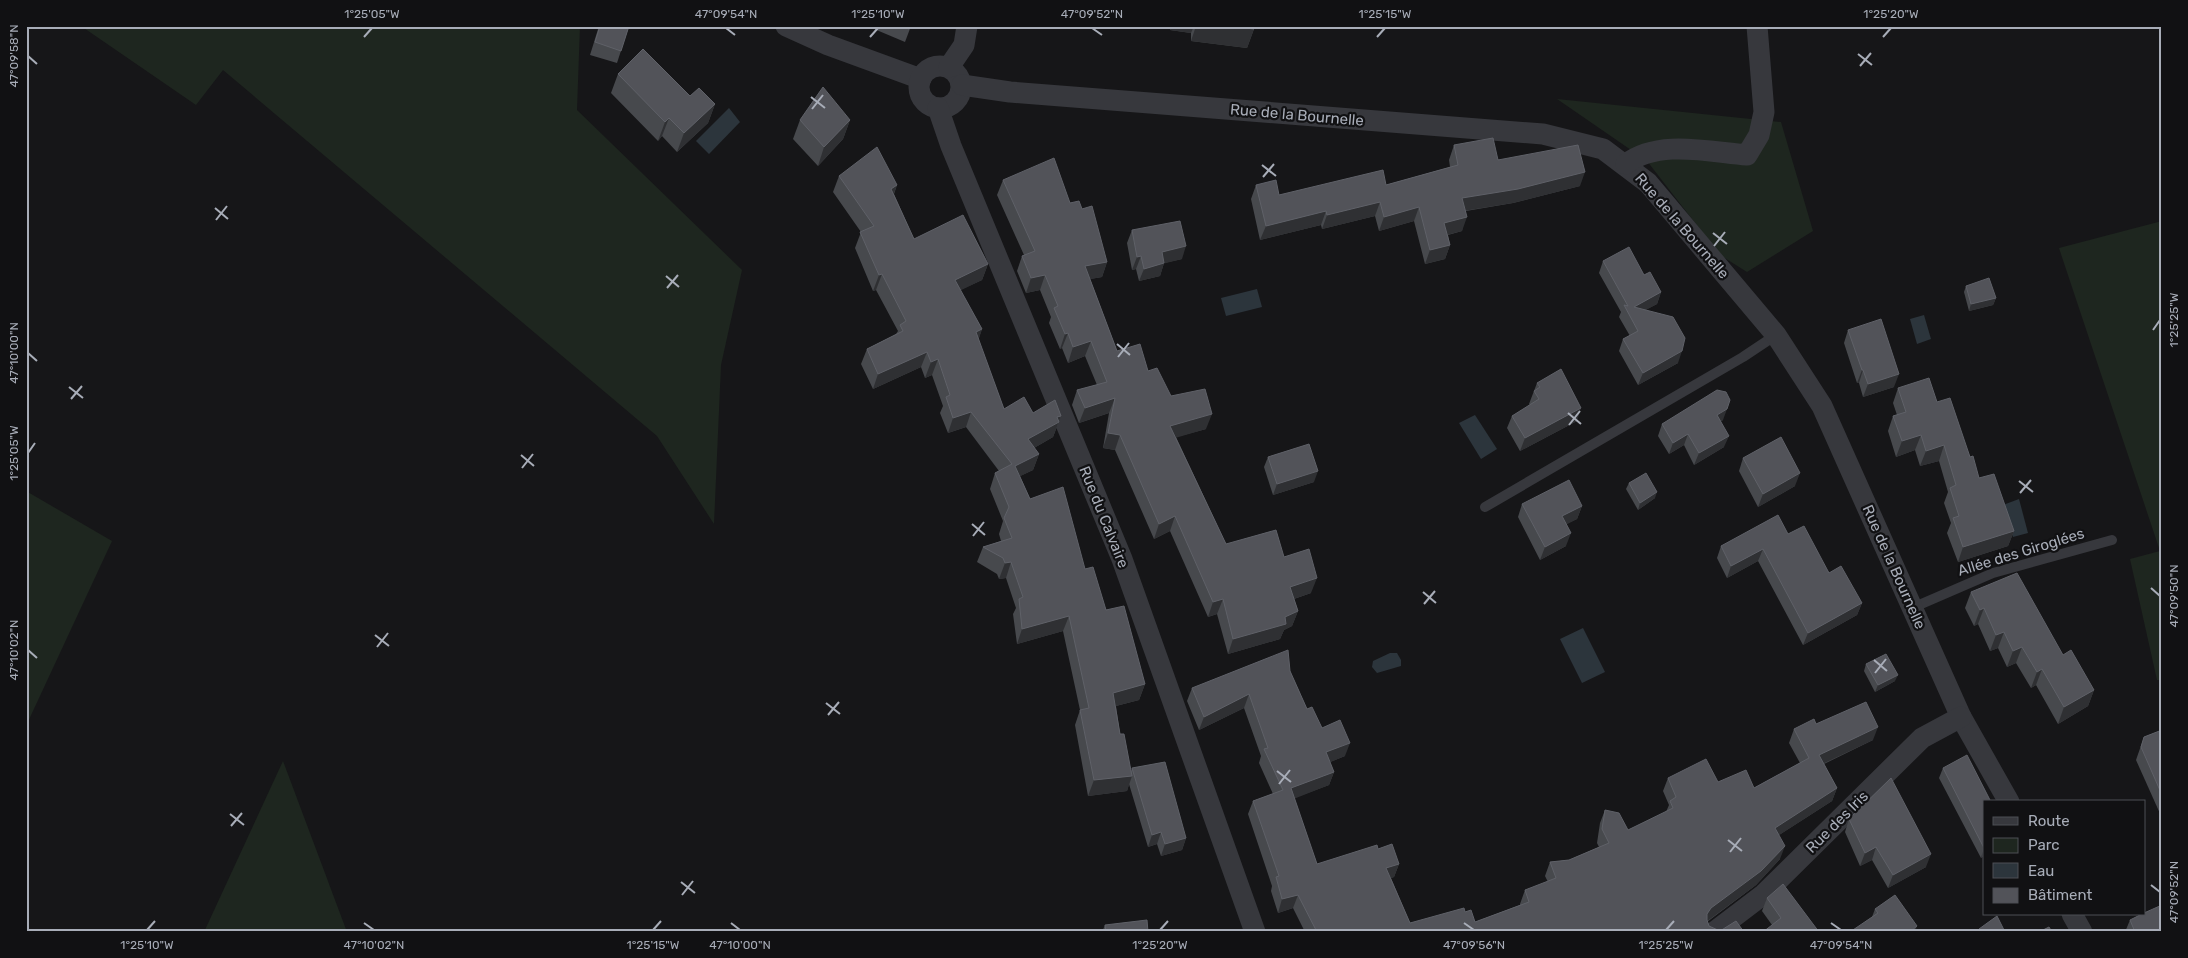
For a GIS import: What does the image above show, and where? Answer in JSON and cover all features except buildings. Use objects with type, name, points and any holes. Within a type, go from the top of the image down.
[{"type":"street","points":[[786,26],[828,45],[921,78]]},
{"type":"street","points":[[949,67],[964,45],[967,26]]},
{"type":"street","points":[[1626,164],[1636,156],[1666,149],[1747,155],[1759,135],[1764,112],[1757,26]]},
{"type":"street","points":[[936,66],[949,67],[958,74],[962,85],[960,97],[944,108],[938,108],[926,103],[920,92],[921,78],[924,73],[936,66]]},
{"type":"street","name":"Rue de la Bournelle","points":[[962,85],[1010,92],[1543,134],[1603,149],[1626,164],[1648,183],[1776,335],[1822,406],[1961,717],[2008,800]]},
{"type":"street","name":"Rue du Calvaire","points":[[938,108],[1122,559],[1255,932]]},
{"type":"street","name":"Rue des Iris","points":[[1714,932],[1764,894],[1922,738],[1961,717]]},
{"type":"street","points":[[2073,916],[2082,932]]},
{"type":"lane","points":[[1485,507],[1743,357],[1776,335]]},
{"type":"lane","name":"Allée des Giroglées","points":[[1912,608],[1993,573],[2112,540]]},
{"type":"green space","points":[[81,26],[580,26],[577,110],[742,270],[721,365],[714,524],[657,436],[223,70],[196,105]]},
{"type":"green space","points":[[1557,99],[1781,122],[1813,231],[1747,272],[1720,255],[1647,161]]},
{"type":"green space","points":[[2162,221],[2162,680],[2157,680],[2130,559],[2160,551],[2059,248]]},
{"type":"green space","points":[[26,491],[112,541],[26,726]]},
{"type":"green space","points":[[283,761],[347,932],[204,932]]},
{"type":"water","points":[[729,108],[740,122],[709,154],[696,141]]},
{"type":"water","points":[[1257,289],[1262,307],[1226,316],[1221,298]]},
{"type":"water","points":[[1924,315],[1931,339],[1917,344],[1910,319]]},
{"type":"water","points":[[1475,415],[1497,449],[1481,459],[1459,423]]},
{"type":"water","points":[[2019,499],[2028,533],[2013,537],[2003,505]]},
{"type":"water","points":[[1583,628],[1605,672],[1582,683],[1560,639]]},
{"type":"water","points":[[1390,653],[1397,653],[1401,660],[1401,666],[1377,673],[1372,667],[1373,661]]}]
